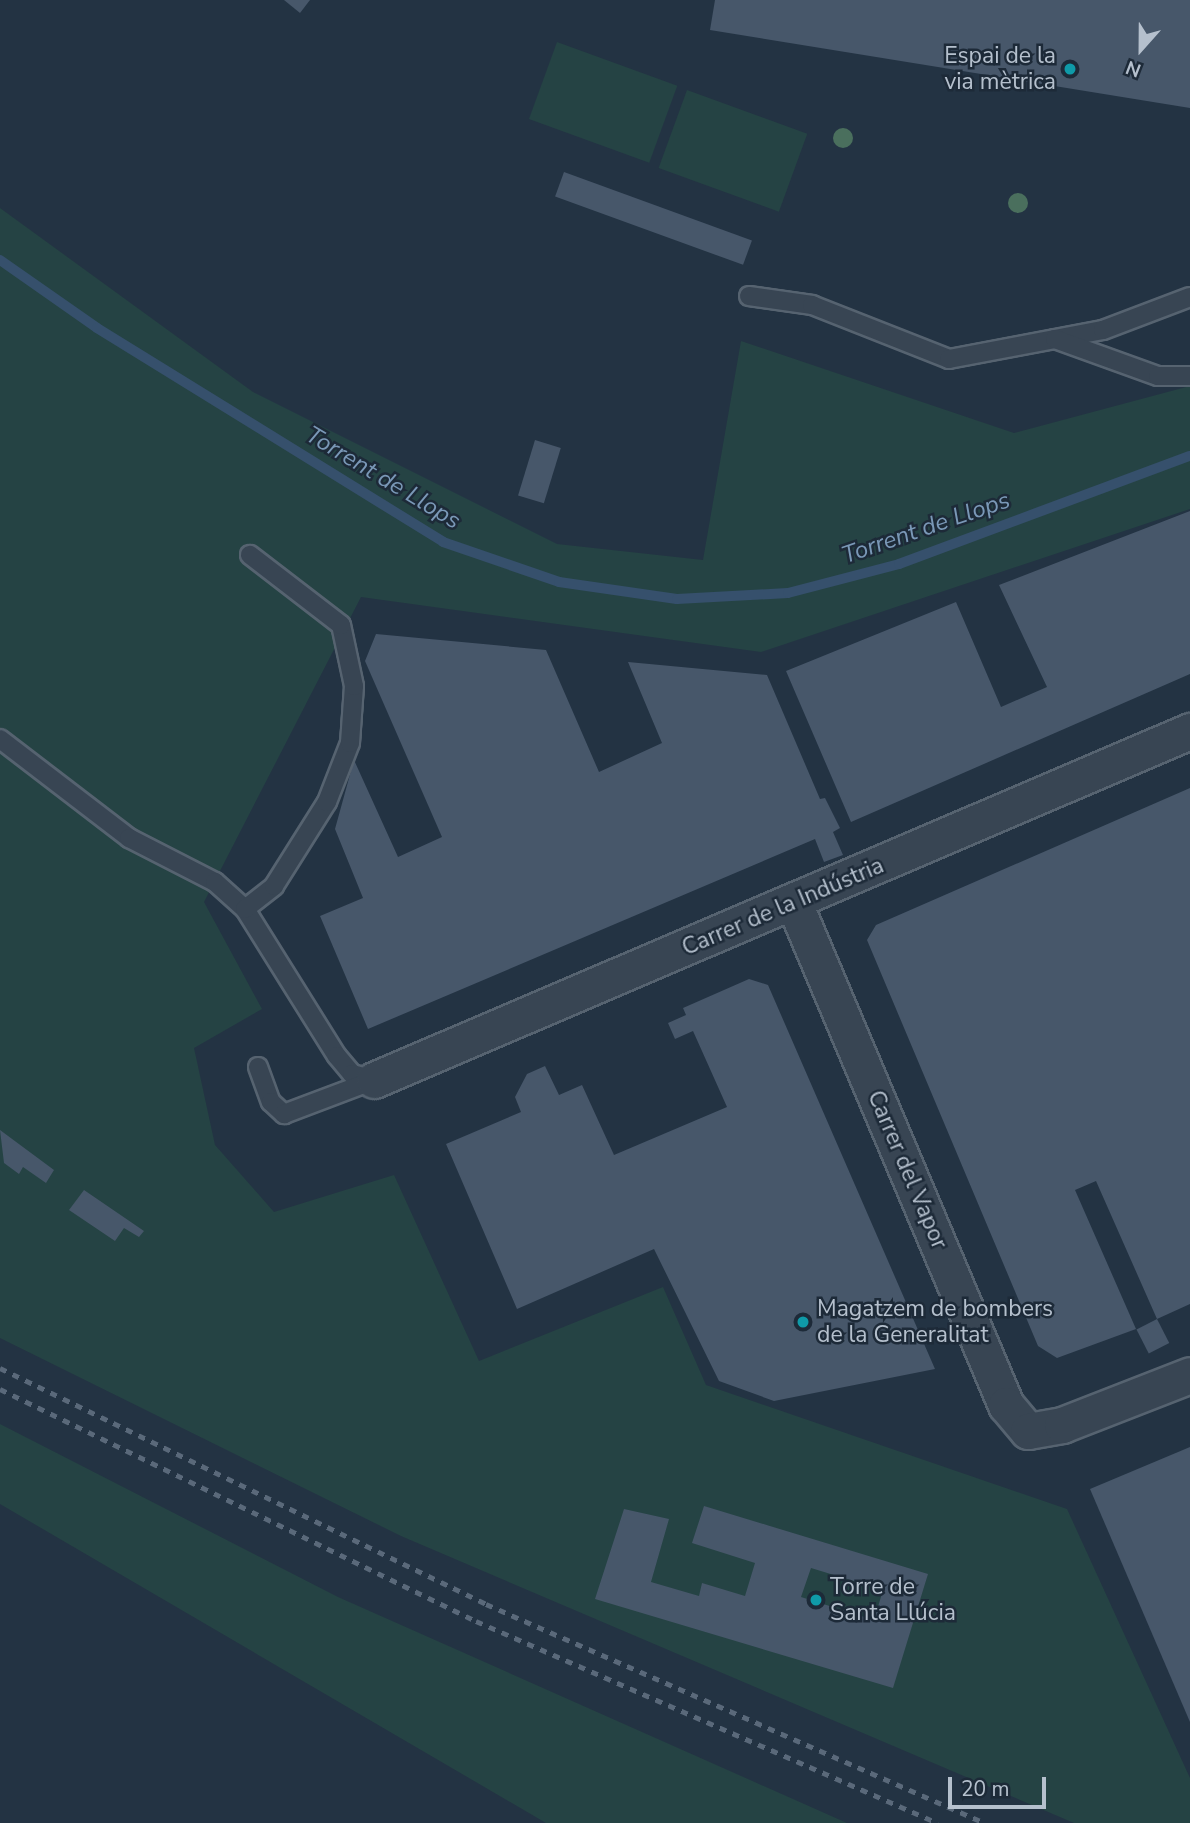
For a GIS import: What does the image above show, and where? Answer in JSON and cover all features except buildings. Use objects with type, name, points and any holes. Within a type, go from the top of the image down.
[{"type":"street","name":"Carrer de la Indústria","points":[[374,1080],[794,903],[1190,731]]},
{"type":"street","name":"Carrer del Vapor","points":[[794,903],[1006,1405],[1028,1431],[1062,1425],[1190,1375]]},
{"type":"lane","points":[[749,296],[812,305],[949,359],[1103,330],[1190,297]]},
{"type":"lane","points":[[1052,338],[1158,376],[1190,376]]},
{"type":"lane","points":[[245,909],[274,886],[327,802],[349,743],[354,686],[341,625],[250,555]]},
{"type":"lane","points":[[0,739],[130,838],[215,882],[245,909],[337,1056],[352,1074],[374,1080]]},
{"type":"lane","points":[[258,1066],[271,1102],[284,1114],[374,1080]]},
{"type":"green space","points":[[557,42],[677,86],[649,163],[529,119]]},
{"type":"green space","points":[[687,90],[807,134],[779,212],[659,168]]},
{"type":"green space","points":[[0,208],[253,392],[557,544],[703,560],[741,341],[1014,433],[1190,386],[1190,509],[761,652],[361,597],[204,902],[262,1009],[194,1048],[215,1145],[274,1212],[394,1175],[479,1361],[663,1287],[706,1385],[1067,1509],[1190,1778],[1190,1823],[1074,1823],[401,1536],[0,1338]]},
{"type":"green space","points":[[0,1424],[338,1597],[847,1823],[546,1823],[0,1504]]},
{"type":"waterway","name":"Torrent de Llops","points":[[0,260],[97,328],[443,542],[559,582],[677,599],[788,593],[899,564],[1190,456]]},
{"type":"railway","points":[[0,1368],[486,1604],[985,1823]]},
{"type":"railway","points":[[0,1389],[476,1621],[938,1823]]},
{"type":"place","name":"Espai de la via mètrica","points":[[1070,69]]},
{"type":"place","name":"Magatzem de bombers de la Generalitat","points":[[803,1322]]},
{"type":"place","name":"Torre de Santa Llúcia","points":[[816,1600]]}]
